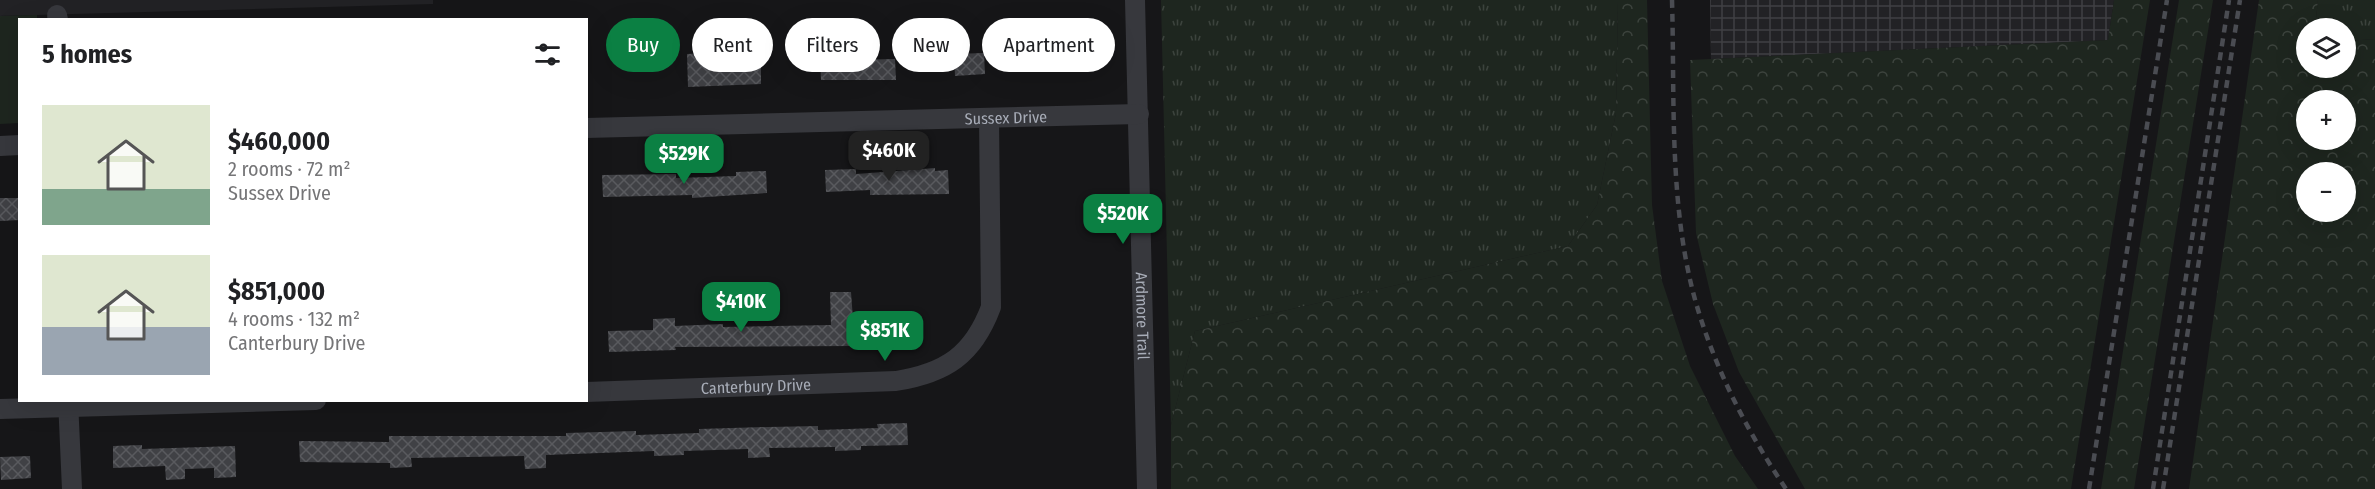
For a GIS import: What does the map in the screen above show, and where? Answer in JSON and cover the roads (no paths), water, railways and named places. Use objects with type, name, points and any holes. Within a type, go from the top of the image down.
[{"type":"street","name":"Ardmore Trail","points":[[1135,0],[1147,489]]},
{"type":"street","name":"Sussex Drive","points":[[588,128],[1139,114]]},
{"type":"street","name":"Canterbury Drive","points":[[588,392],[896,381],[920,377],[958,358],[978,336],[991,307],[989,118]]},
{"type":"street","points":[[0,146],[18,145]]},
{"type":"street","points":[[0,409],[68,404],[192,402]]},
{"type":"street","points":[[68,404],[72,489]]},
{"type":"railway","points":[[1672,0],[1675,158],[1682,237],[1689,275],[1699,313],[1716,360],[1747,426],[1786,489]]},
{"type":"railway","points":[[2089,489],[2167,0]]},
{"type":"railway","points":[[2153,489],[2229,0]]},
{"type":"railway","points":[[2163,489],[2240,0]]}]
